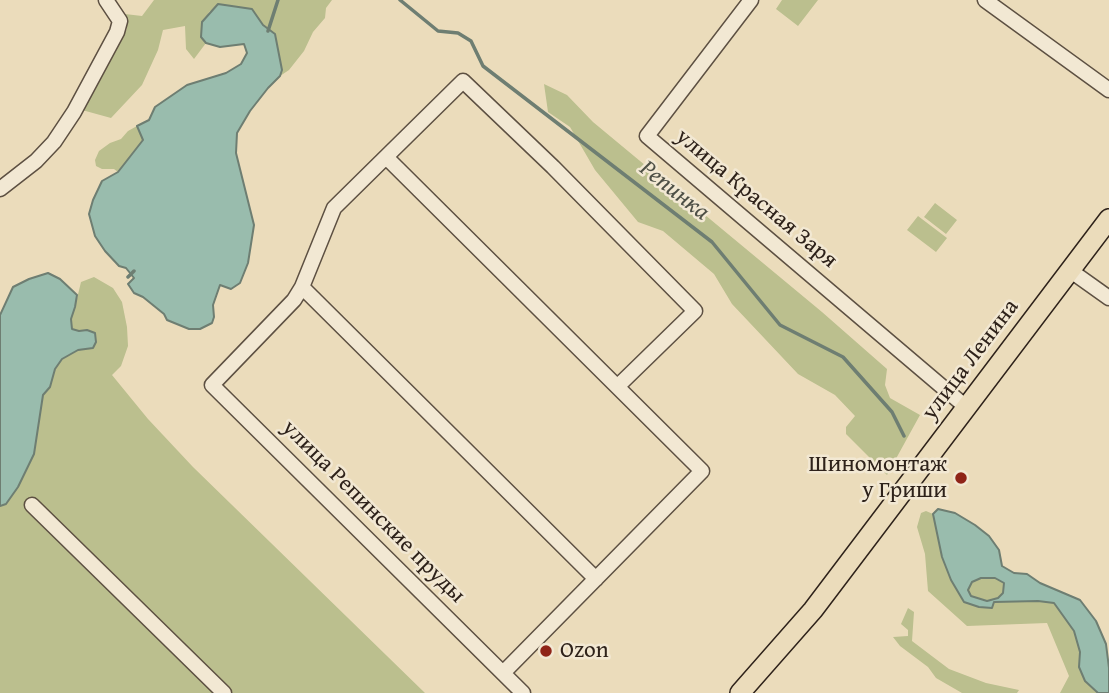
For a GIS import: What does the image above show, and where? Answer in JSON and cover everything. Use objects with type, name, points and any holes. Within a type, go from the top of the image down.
[{"type":"main road","name":"улица Ленина","points":[[740,693],[813,610],[1109,219]]},
{"type":"street","points":[[0,189],[36,162],[54,142],[74,112],[120,22],[106,0]]},
{"type":"street","name":"улица Красная Заря","points":[[751,0],[647,136],[965,407]]},
{"type":"street","points":[[985,0],[1109,90]]},
{"type":"street","name":"улица Репинские пруды","points":[[503,673],[212,385],[294,300],[302,287],[334,208],[464,81],[695,311],[618,386]]},
{"type":"street","points":[[387,158],[702,471],[503,673],[523,693]]},
{"type":"street","points":[[1071,271],[1109,298]]},
{"type":"street","points":[[302,287],[596,579]]},
{"type":"street","points":[[32,505],[224,693]]},
{"type":"green space","points":[[154,0],[332,0],[326,8],[325,18],[313,32],[304,51],[289,70],[280,76],[282,70],[275,34],[263,25],[252,9],[214,9],[209,12],[201,37],[206,43],[194,59],[186,49],[185,26],[163,30],[158,50],[142,85],[111,118],[82,110],[89,93],[127,29],[125,14],[142,16]]},
{"type":"green space","points":[[782,0],[818,0],[798,26],[776,9]]},
{"type":"green space","points":[[544,84],[567,95],[593,122],[887,369],[885,385],[890,398],[920,415],[887,475],[846,434],[846,427],[855,416],[835,395],[798,374],[732,304],[714,274],[663,231],[638,222],[595,170],[570,127],[548,112]]},
{"type":"green space","points":[[137,126],[143,140],[118,172],[96,166],[95,160],[99,151]]},
{"type":"green space","points":[[935,203],[957,220],[946,234],[924,217]]},
{"type":"green space","points":[[918,216],[947,238],[936,252],[907,230]]},
{"type":"green space","points":[[94,277],[113,288],[122,302],[127,327],[128,346],[121,366],[112,375],[193,467],[425,693],[0,693],[0,506],[6,504],[18,487],[34,454],[43,395],[50,387],[55,369],[62,359],[78,350],[93,348],[87,330],[72,329],[71,319],[81,282]]},
{"type":"green space","points":[[926,511],[933,514],[942,557],[951,580],[979,607],[992,608],[994,602],[1054,603],[1074,631],[1080,652],[1079,667],[1085,681],[1098,693],[1060,693],[1069,676],[1047,623],[967,626],[928,591],[925,554],[917,527],[921,513]]},
{"type":"green space","points":[[981,578],[995,578],[1004,583],[1003,593],[998,598],[987,601],[970,596],[968,590],[972,582]]},
{"type":"green space","points":[[908,608],[914,612],[912,641],[949,669],[986,683],[1019,690],[1017,693],[962,693],[936,678],[928,667],[900,646],[893,637],[908,636],[908,630],[901,624]]},
{"type":"shaded area","points":[[218,4],[252,9],[263,25],[275,34],[282,70],[280,76],[250,111],[237,133],[236,153],[254,225],[248,263],[240,283],[231,289],[220,285],[213,305],[212,323],[200,329],[189,329],[167,320],[164,314],[134,293],[128,284],[134,278],[105,251],[95,236],[89,214],[102,181],[118,172],[143,140],[137,126],[149,120],[155,107],[187,85],[226,73],[241,64],[247,53],[244,44],[220,47],[206,43],[201,37],[202,22]]},
{"type":"shaded area","points":[[48,273],[60,279],[77,295],[71,319],[72,329],[95,333],[96,342],[93,348],[78,350],[62,359],[55,369],[50,387],[43,395],[34,454],[18,487],[6,504],[0,506],[0,315],[13,287]]},
{"type":"shaded area","points":[[938,509],[955,513],[989,536],[999,550],[1002,566],[1014,573],[1027,574],[1040,583],[1080,600],[1096,621],[1106,644],[1109,693],[1098,693],[1085,681],[1079,667],[1080,652],[1074,631],[1054,603],[994,602],[992,608],[964,602],[942,557],[933,514]],"holes":[[[981,578],[995,578],[1004,583],[1003,593],[998,598],[987,601],[971,596],[968,590],[972,582]]]},
{"type":"waterway","name":"Репинка","points":[[268,31],[278,0]]},
{"type":"waterway","name":"Репинка","points":[[400,0],[438,31],[458,33],[471,41],[483,66],[712,242],[780,325],[843,357],[892,412],[904,436]]},
{"type":"waterway","name":"Репинка","points":[[128,277],[134,271]]},
{"type":"place","name":"Шиномонтаж у Гриши","points":[[961,478]]},
{"type":"place","name":"Ozon","points":[[546,651]]}]
